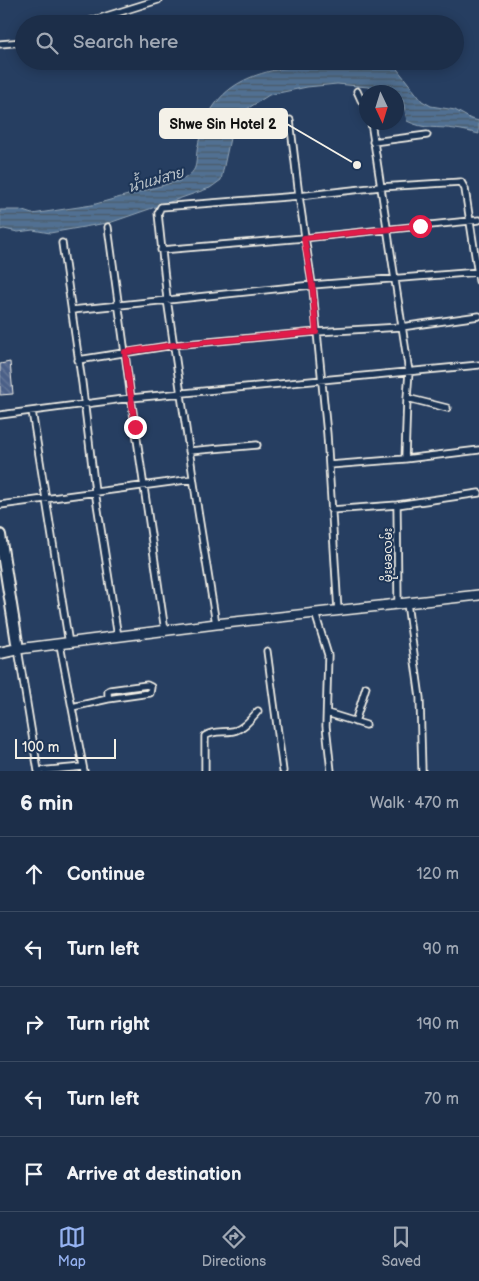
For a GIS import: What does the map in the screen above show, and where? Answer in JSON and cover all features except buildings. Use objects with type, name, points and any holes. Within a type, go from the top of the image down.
[{"type":"highway","points":[[0,536],[18,649],[0,653]]},
{"type":"main road","points":[[18,649],[216,624],[479,595]]},
{"type":"street","points":[[110,15],[158,0]]},
{"type":"street","points":[[0,44],[15,43]]},
{"type":"street","points":[[357,91],[359,97]]},
{"type":"street","points":[[290,120],[304,238],[312,285],[329,465],[338,610]]},
{"type":"street","points":[[372,130],[408,372],[405,459]]},
{"type":"street","points":[[373,142],[426,135]]},
{"type":"street","points":[[216,624],[167,299],[158,213],[161,208],[380,187],[461,182],[465,189],[479,281]]},
{"type":"street","points":[[161,250],[479,220]]},
{"type":"street","points":[[108,227],[165,631]]},
{"type":"street","points":[[62,242],[95,491],[118,637]]},
{"type":"street","points":[[72,310],[312,285],[478,272]]},
{"type":"street","points":[[78,360],[174,345],[316,332],[401,327],[479,316]]},
{"type":"street","points":[[0,415],[131,398],[479,365]]},
{"type":"street","points":[[407,398],[447,408]]},
{"type":"street","points":[[18,649],[38,771],[84,769],[72,707],[46,498],[32,411]]},
{"type":"street","points":[[189,451],[257,445]]},
{"type":"street","points":[[329,465],[405,459],[479,450]]},
{"type":"street","points":[[0,505],[193,479]]},
{"type":"street","points":[[332,510],[398,505],[479,492]]},
{"type":"street","name":"မိုးမခလမ်း","points":[[398,505],[402,604],[420,698],[422,771]]},
{"type":"street","points":[[315,613],[328,655],[326,726],[331,771]]},
{"type":"street","points":[[267,651],[283,771]]},
{"type":"street","points":[[72,707],[108,699],[150,693],[151,687],[110,690],[108,691],[108,699]]},
{"type":"street","points":[[355,722],[366,688]]},
{"type":"street","points":[[204,771],[206,736],[211,732],[235,731],[245,725],[258,711]]},
{"type":"street","points":[[327,714],[366,725]]},
{"type":"water","points":[[277,70],[398,70],[422,101],[431,106],[455,110],[471,119],[479,121],[479,134],[455,129],[425,127],[407,121],[404,105],[404,85],[359,86],[337,84],[307,87],[269,95],[247,109],[232,129],[221,180],[210,188],[112,222],[50,233],[33,230],[18,232],[0,230],[0,210],[20,210],[32,214],[92,205],[182,180],[192,172],[196,165],[198,145],[206,121],[217,102],[231,88],[248,79]]},
{"type":"place","name":"Shwe Sin Hotel 2","points":[[357,165]]},
{"type":"route","points":[[135,427],[125,352],[174,345],[316,332],[313,291],[304,238],[420,226]]},
{"type":"water label","name":"น้ำแม่สาย","points":[[156,180]]}]
